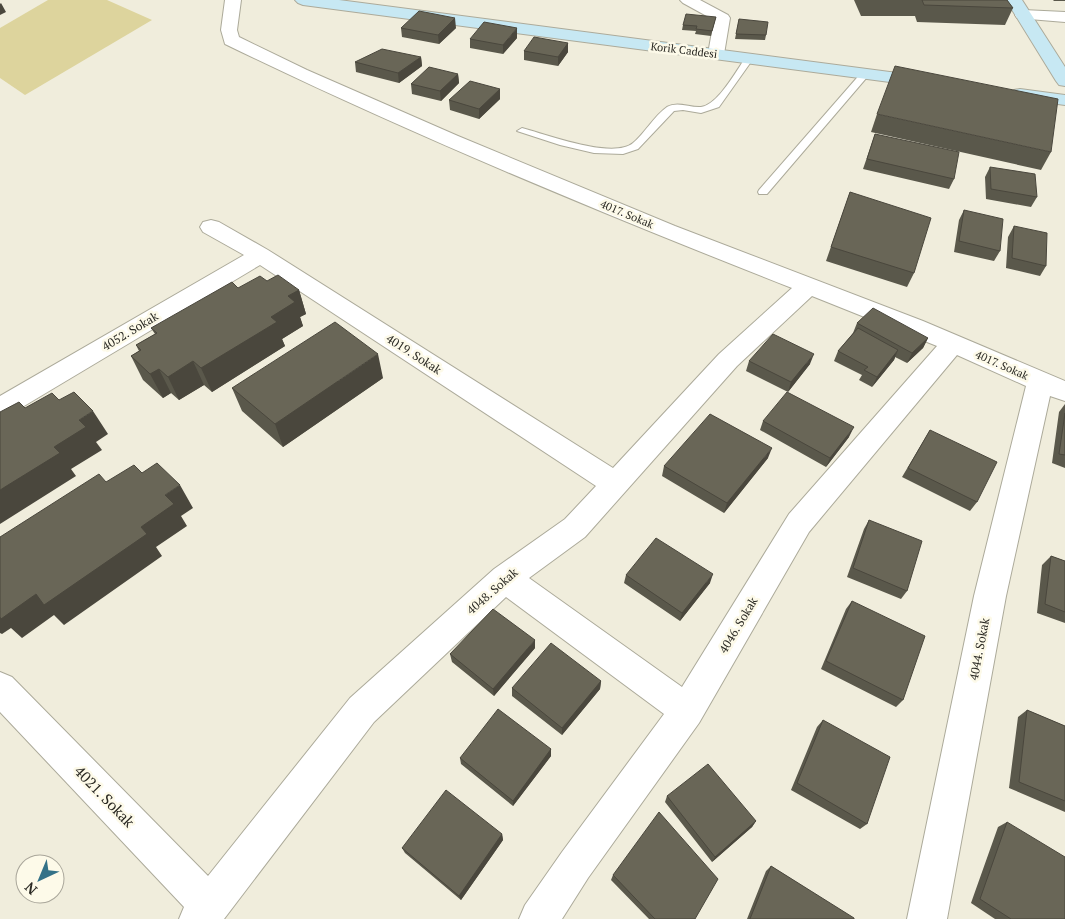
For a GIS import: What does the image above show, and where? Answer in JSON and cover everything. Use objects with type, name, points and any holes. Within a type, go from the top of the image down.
[{"type":"street","name":"4017. Sokak","points":[[233,0],[229,30],[231,40],[451,140],[667,231],[953,344],[1052,387]]},
{"type":"street","name":"Korik Caddesi","points":[[303,0],[941,84]]},
{"type":"street","points":[[688,0],[722,18],[716,54]]},
{"type":"street","points":[[1014,0],[1065,81]]},
{"type":"street","points":[[1023,15],[1065,17]]},
{"type":"street","points":[[1008,93],[1065,100]]},
{"type":"street","name":"4019. Sokak","points":[[211,227],[260,254],[616,484]]},
{"type":"street","name":"4052. Sokak","points":[[0,408],[260,254]]},
{"type":"street","name":"4048. Sokak","points":[[204,912],[362,710],[505,578],[575,528],[728,360],[809,286]]},
{"type":"street","name":"4046. Sokak","points":[[539,919],[575,865],[687,710],[799,523],[953,344]]},
{"type":"street","name":"4044. Sokak","points":[[927,919],[990,596],[1052,387]]},
{"type":"street","points":[[505,578],[687,710]]},
{"type":"street","name":"4021. Sokak","points":[[0,688],[204,912]]},
{"type":"lane","points":[[522,130],[604,152],[628,150],[635,147],[671,109],[683,107],[701,110],[716,105],[749,59]]},
{"type":"lane","points":[[763,192],[865,74]]},
{"type":"shaded area","points":[[48,0],[107,0],[152,20],[25,95],[0,78],[0,28]]},
{"type":"building","points":[[922,0],[1007,0],[1013,8],[924,5]]},
{"type":"building","points":[[419,11],[455,18],[438,35],[401,28]]},
{"type":"building","points":[[686,14],[716,17],[712,31],[696,29],[697,26],[683,25]]},
{"type":"building","points":[[739,19],[768,22],[766,35],[736,34]]},
{"type":"building","points":[[484,22],[517,28],[503,45],[470,39]]},
{"type":"building","points":[[534,37],[568,43],[558,57],[524,51]]},
{"type":"building","points":[[382,49],[421,57],[398,73],[355,62]]},
{"type":"building","points":[[895,66],[1058,99],[1051,152],[877,114]]},
{"type":"building","points":[[429,67],[458,74],[440,91],[411,84]]},
{"type":"building","points":[[470,81],[500,89],[479,109],[449,100]]},
{"type":"building","points":[[875,134],[959,152],[954,179],[867,159]]},
{"type":"building","points":[[990,167],[1035,174],[1037,197],[991,189]]},
{"type":"building","points":[[850,192],[931,218],[914,273],[831,247]]},
{"type":"building","points":[[964,210],[1003,219],[1000,251],[959,241]]},
{"type":"building","points":[[1014,226],[1047,233],[1046,266],[1012,258]]},
{"type":"building","points":[[278,275],[299,290],[288,296],[295,302],[271,317],[277,322],[201,368],[193,361],[168,377],[159,369],[150,374],[131,356],[141,350],[136,345],[157,333],[151,328],[232,282],[238,288],[260,276],[267,281]]},
{"type":"building","points":[[873,308],[928,338],[912,353],[857,323]]},
{"type":"building","points":[[335,322],[378,354],[275,424],[232,388]]},
{"type":"building","points":[[858,328],[898,350],[877,377],[864,370],[868,367],[838,351]]},
{"type":"building","points":[[773,334],[814,354],[791,382],[749,361]]},
{"type":"building","points":[[74,392],[93,411],[79,420],[86,427],[54,447],[60,453],[0,490],[0,412],[19,402],[25,408],[52,393],[59,400]]},
{"type":"building","points":[[787,392],[854,427],[830,458],[763,421]]},
{"type":"building","points":[[1065,413],[1065,455],[1059,454]]},
{"type":"building","points":[[710,414],[772,448],[727,503],[664,466]]},
{"type":"building","points":[[930,430],[997,462],[977,502],[908,468]]},
{"type":"building","points":[[157,463],[180,485],[165,495],[174,504],[141,527],[147,534],[44,605],[36,594],[1,619],[0,537],[99,474],[106,482],[134,465],[142,473]]},
{"type":"building","points":[[869,520],[922,541],[907,591],[853,568]]},
{"type":"building","points":[[656,538],[713,574],[682,613],[626,575]]},
{"type":"building","points":[[1051,556],[1065,561],[1065,612],[1045,604]]},
{"type":"building","points":[[852,601],[925,636],[903,700],[826,661]]},
{"type":"building","points":[[493,609],[535,640],[493,689],[450,654]]},
{"type":"building","points":[[551,643],[601,681],[562,728],[512,688]]},
{"type":"building","points":[[498,709],[551,749],[513,801],[460,758]]},
{"type":"building","points":[[1027,710],[1065,726],[1065,801],[1019,782]]},
{"type":"building","points":[[823,720],[890,757],[867,824],[797,783]]},
{"type":"building","points":[[708,764],[756,821],[715,857],[667,796]]},
{"type":"building","points":[[446,790],[502,834],[459,896],[402,848]]},
{"type":"building","points":[[659,812],[718,879],[695,919],[655,919],[613,875]]},
{"type":"building","points":[[1007,822],[1065,857],[1065,919],[1011,919],[980,899]]},
{"type":"building","points":[[771,866],[854,918],[854,919],[750,919]]}]
